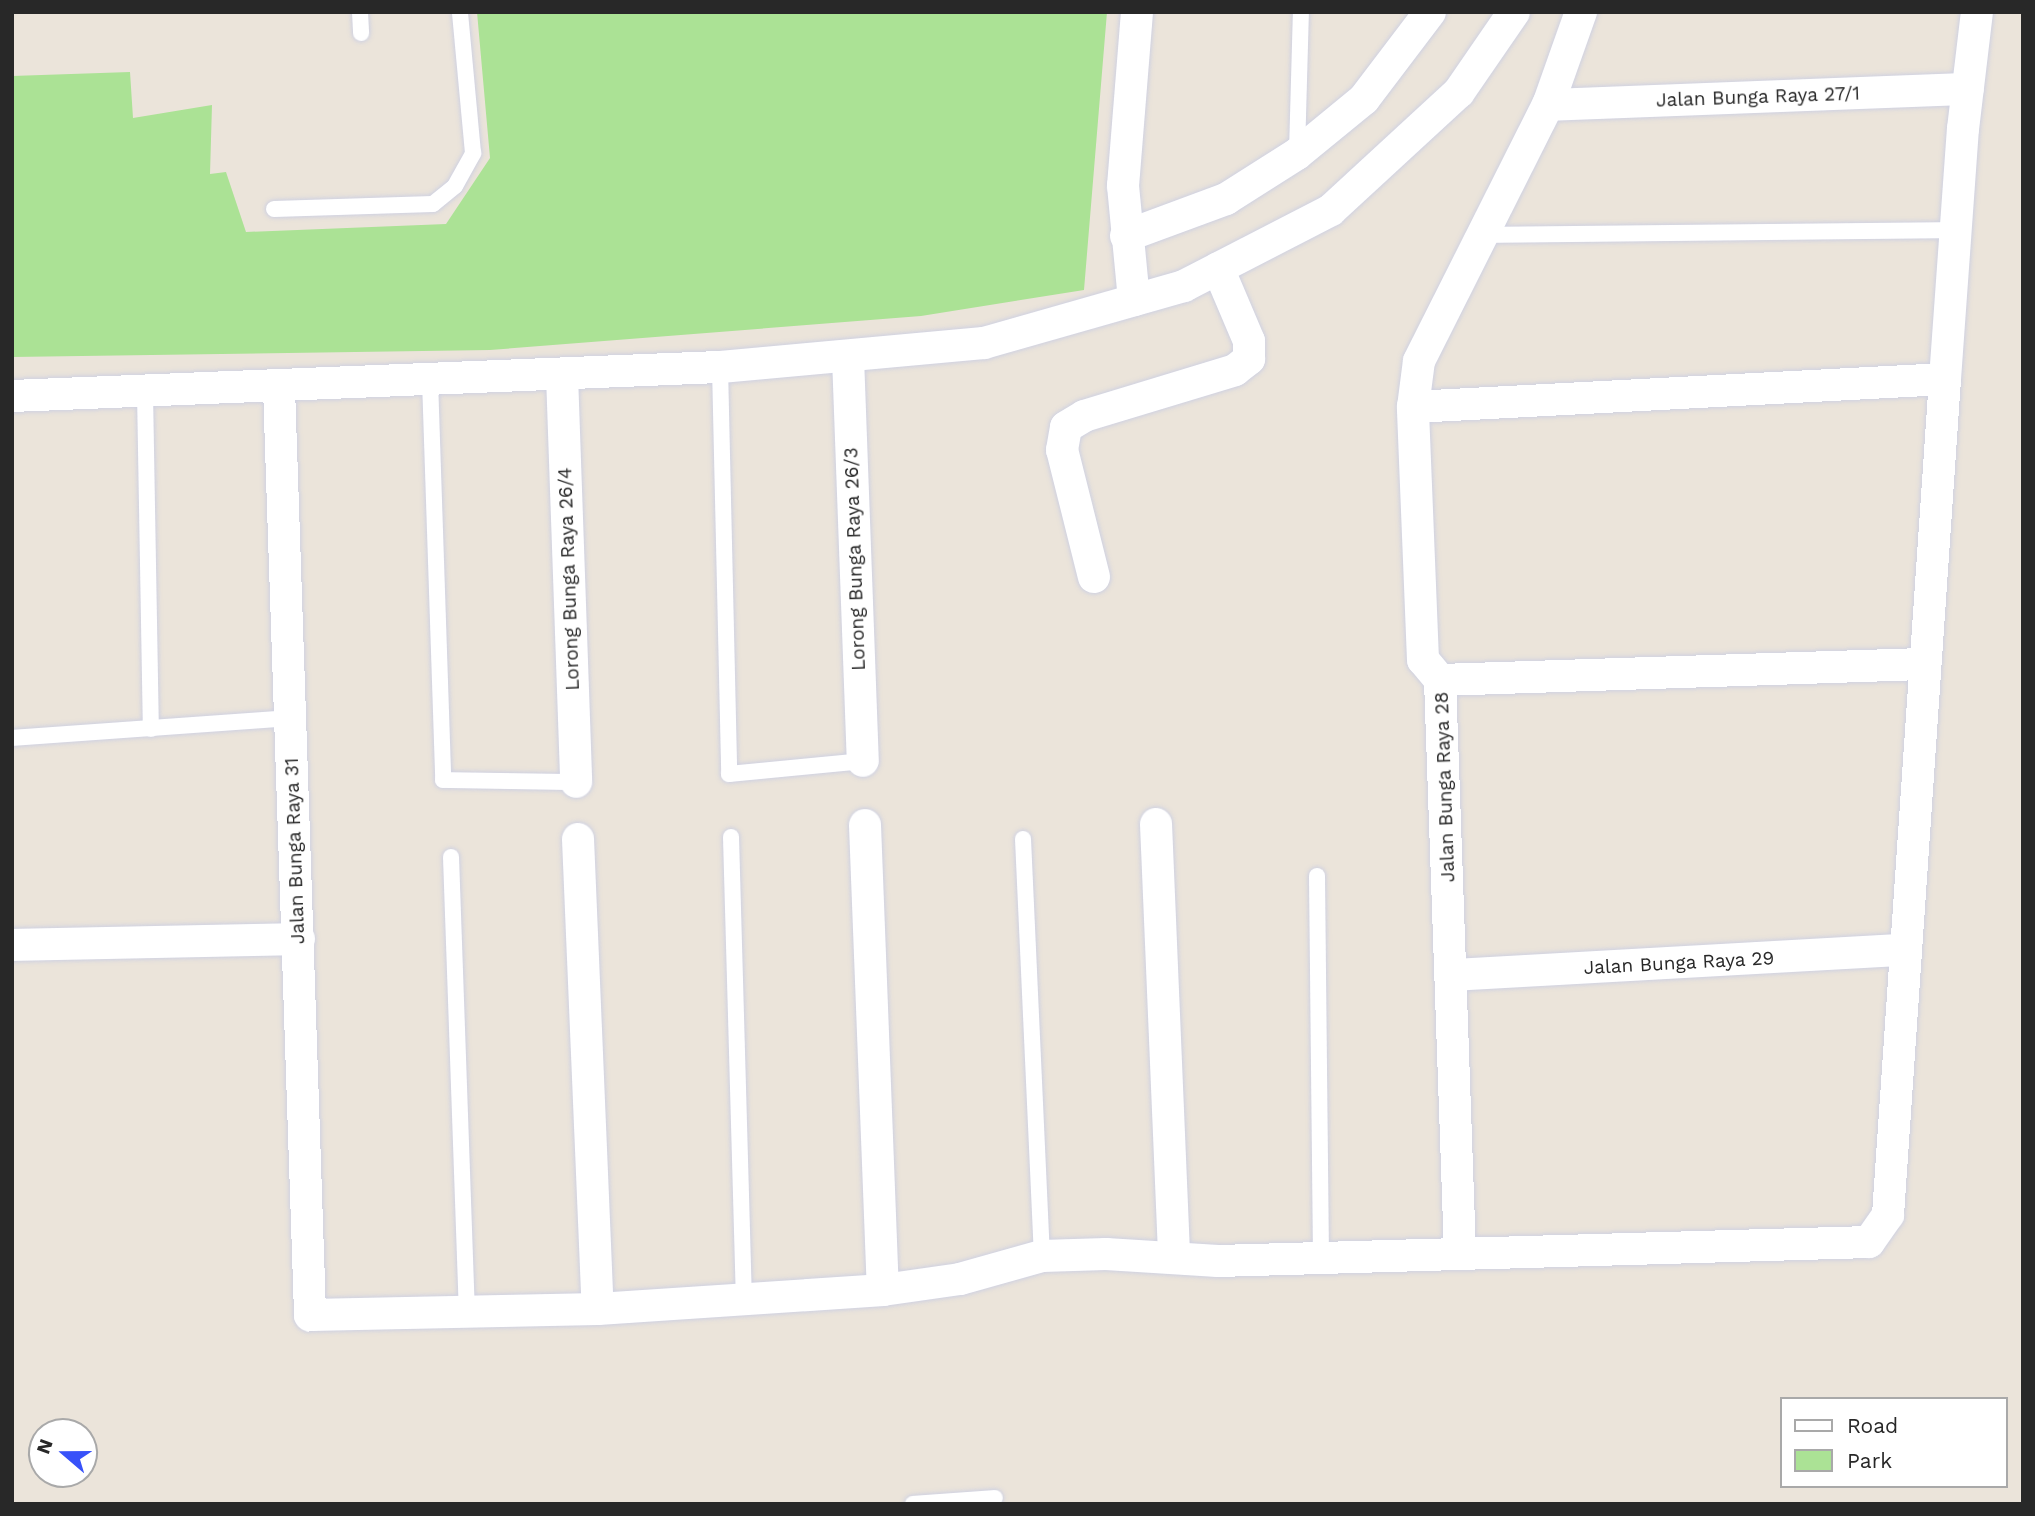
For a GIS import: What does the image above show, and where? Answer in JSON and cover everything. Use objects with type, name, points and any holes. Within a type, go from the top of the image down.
[{"type":"street","points":[[1134,300],[1123,186],[1137,12]]},
{"type":"street","points":[[1126,236],[1226,198],[1297,154],[1364,99],[1430,12]]},
{"type":"street","points":[[12,396],[279,388],[720,368],[984,343],[1184,286],[1331,211],[1459,92],[1514,12]]},
{"type":"street","points":[[1440,680],[1423,660],[1413,407],[1419,362],[1548,105],[1581,12]]},
{"type":"street","points":[[467,1312],[598,1309],[883,1290],[960,1279],[1042,1256],[1174,1257],[1218,1261],[1869,1242],[1888,1215],[1956,230],[1977,12]]},
{"type":"street","name":"Jalan Bunga Raya 27/1","points":[[1548,105],[1968,89]]},
{"type":"street","points":[[1094,577],[1062,450],[1066,427],[1084,416],[1235,370],[1249,359],[1249,341],[1218,268]]},
{"type":"street","name":"Lorong Bunga Raya 26/3","points":[[848,357],[863,761]]},
{"type":"street","name":"Lorong Bunga Raya 26/4","points":[[562,375],[576,782]]},
{"type":"street","points":[[1413,407],[1945,379]]},
{"type":"street","name":"Jalan Bunga Raya 31","points":[[279,388],[310,1315],[467,1312]]},
{"type":"street","name":"Jalan Bunga Raya 28","points":[[1460,1252],[1453,975],[1440,680],[1924,664]]},
{"type":"street","points":[[1156,824],[1174,1257]]},
{"type":"street","points":[[865,825],[883,1290]]},
{"type":"street","points":[[579,839],[598,1309]]},
{"type":"street","points":[[12,945],[299,939]]},
{"type":"street","name":"Jalan Bunga Raya 29","points":[[1453,975],[1905,950]]},
{"type":"lane","points":[[360,12],[361,33]]},
{"type":"lane","points":[[275,209],[433,204],[455,186],[473,153],[460,12]]},
{"type":"lane","points":[[1297,154],[1301,12]]},
{"type":"lane","points":[[1483,235],[1956,230]]},
{"type":"lane","points":[[720,368],[729,774],[863,761]]},
{"type":"lane","points":[[430,380],[443,780],[576,782]]},
{"type":"lane","points":[[145,392],[151,729]]},
{"type":"lane","points":[[12,738],[290,718]]},
{"type":"lane","points":[[731,837],[744,1299]]},
{"type":"lane","points":[[1023,839],[1042,1256]]},
{"type":"lane","points":[[451,857],[467,1312]]},
{"type":"lane","points":[[1317,876],[1321,1257]]},
{"type":"lane","points":[[913,1504],[995,1498]]},
{"type":"green space","points":[[477,12],[1107,12],[1084,290],[921,316],[490,350],[12,357],[12,76],[130,72],[133,118],[212,105],[210,174],[226,172],[246,232],[446,224],[490,158]]}]
